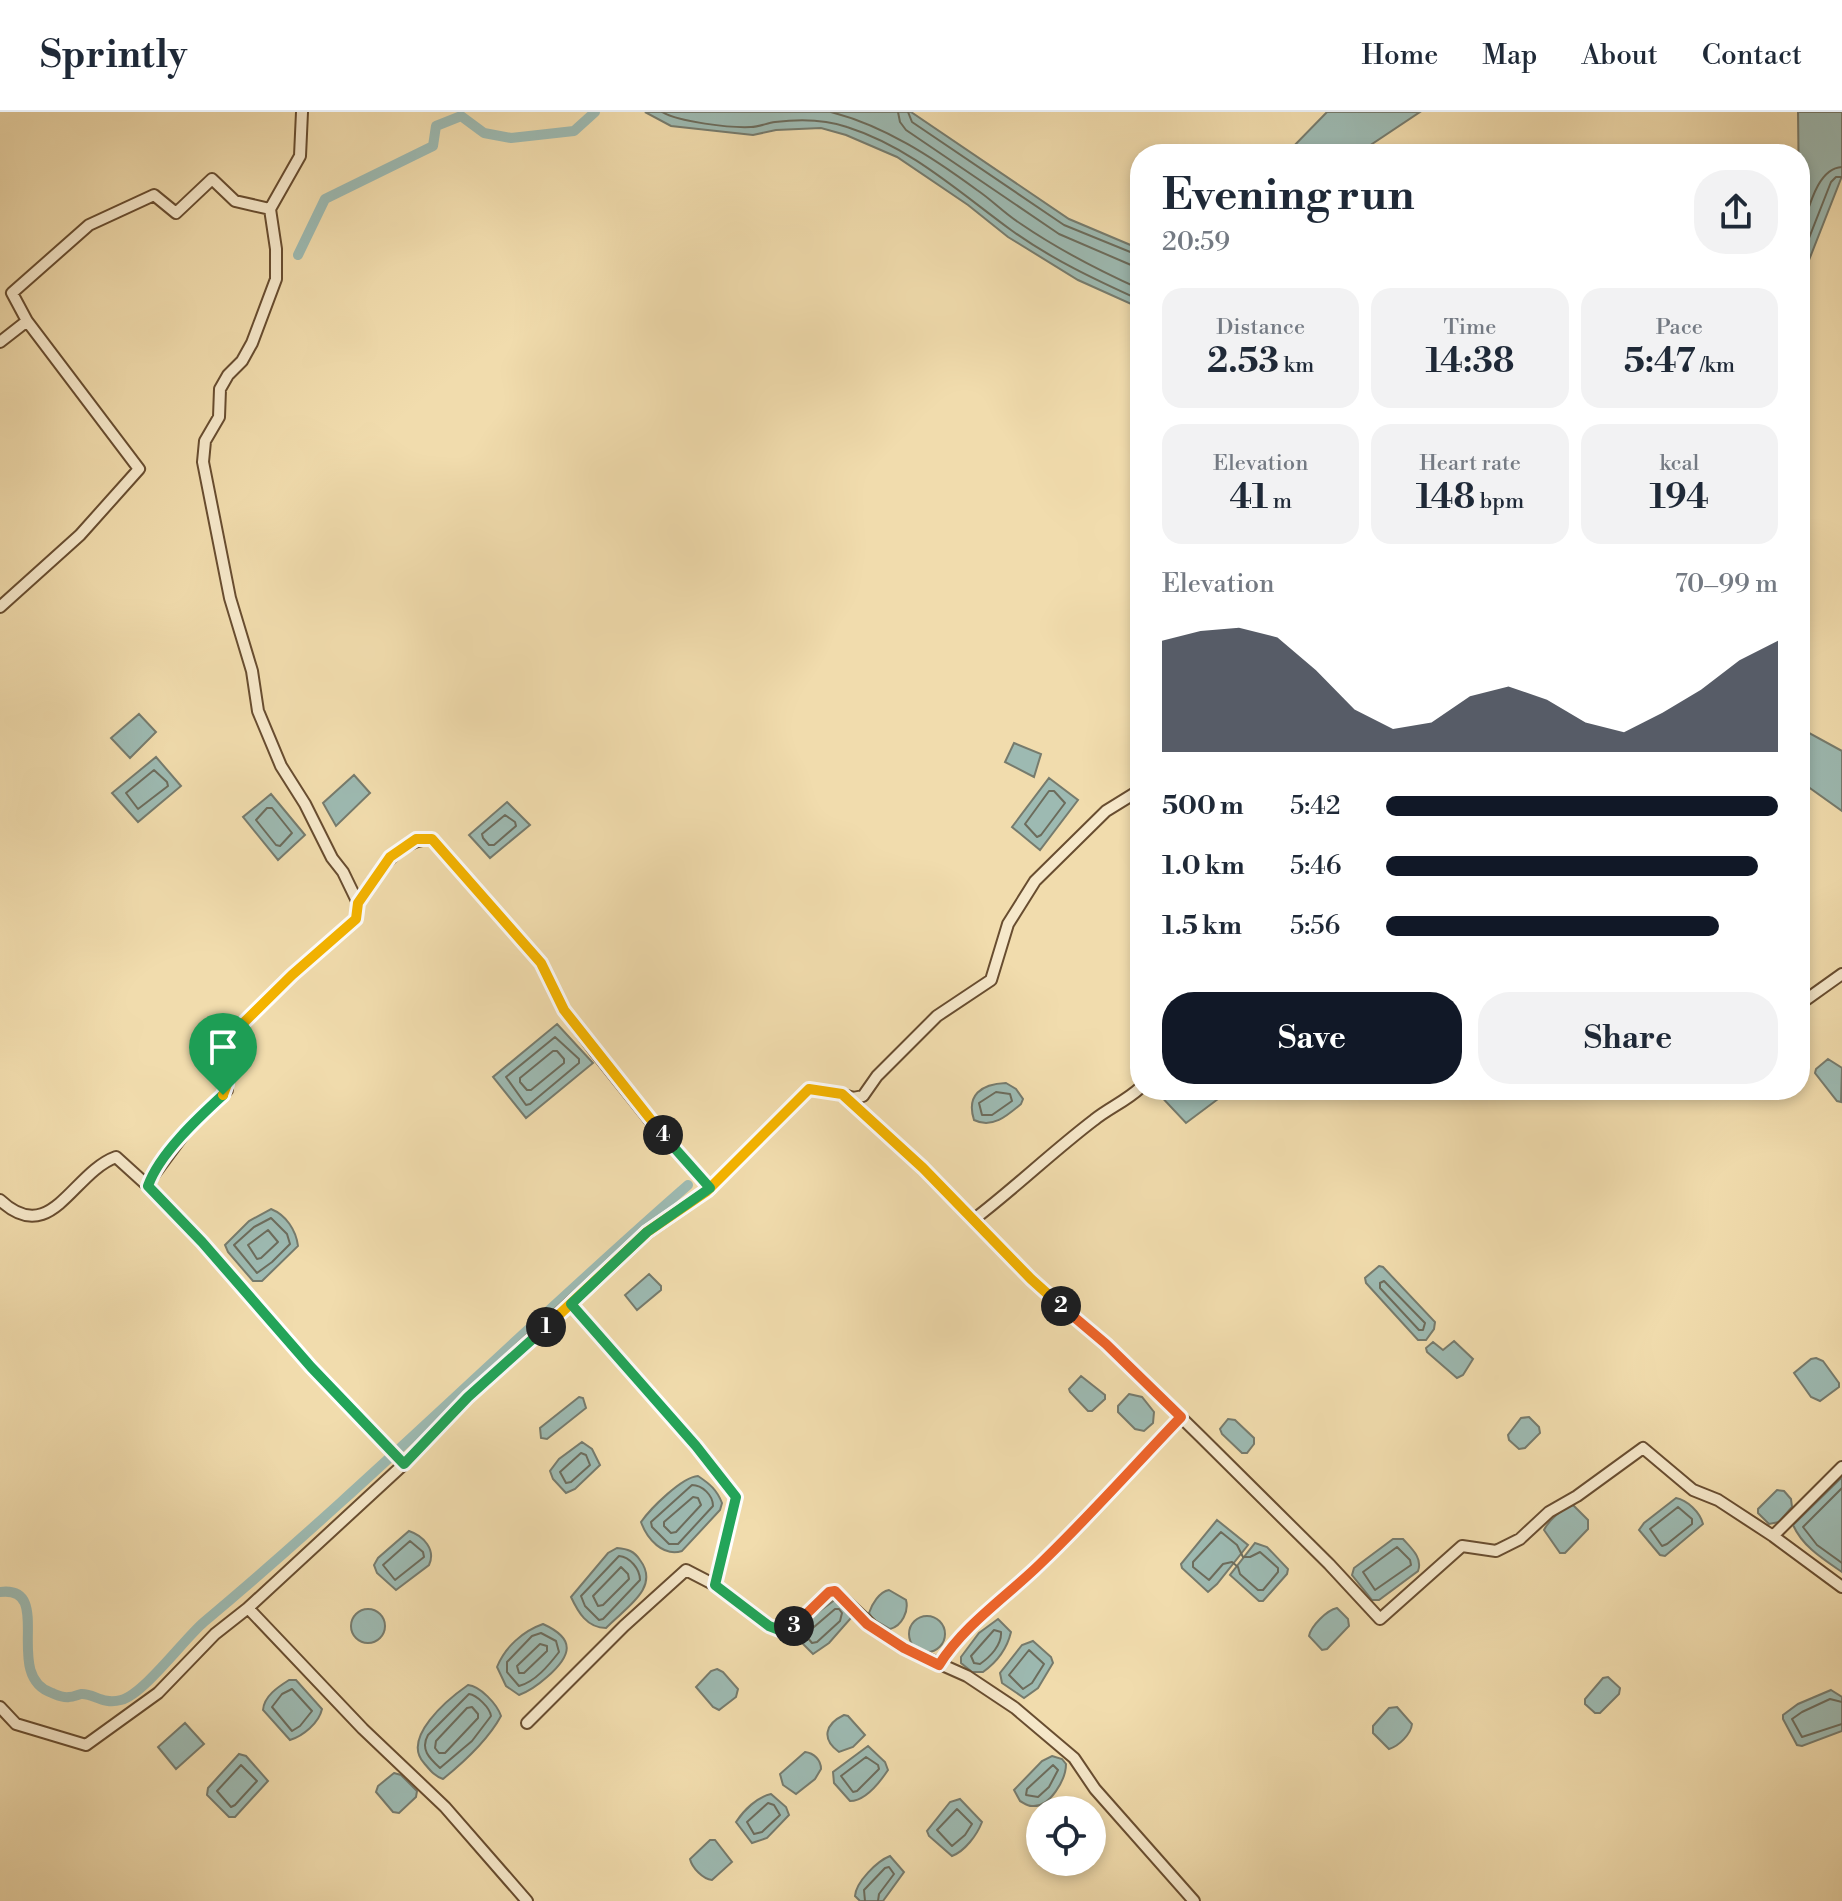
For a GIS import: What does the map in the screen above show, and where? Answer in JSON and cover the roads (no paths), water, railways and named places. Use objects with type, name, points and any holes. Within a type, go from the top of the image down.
[{"type":"street","points":[[302,112],[300,156],[270,209],[276,249],[276,279],[252,343],[220,389],[219,417],[205,441],[203,462],[230,598],[252,671],[258,711],[281,766],[358,903]]},
{"type":"street","points":[[0,607],[80,535],[139,469],[27,321],[12,293],[89,225],[154,195],[176,213],[212,179],[235,201],[270,209]]},
{"type":"street","points":[[0,342],[27,321]]},
{"type":"street","points":[[0,1707],[16,1724],[86,1745],[158,1693],[215,1634],[248,1608],[468,1397],[647,1232],[710,1188],[809,1089],[853,1098],[863,1096],[877,1076],[937,1016],[991,980],[1008,924],[1035,881],[1106,811],[1130,796]]},
{"type":"street","points":[[148,1186],[186,1131],[227,1090],[227,1084],[212,1058],[213,1053],[292,975],[356,919],[358,903],[390,857],[416,839],[432,839],[541,963],[564,1010],[597,1054],[710,1188]]},
{"type":"street","points":[[1810,997],[1842,974]]},
{"type":"street","points":[[842,1094],[923,1168],[1031,1279],[1106,1344],[1181,1417],[1380,1619],[1462,1546],[1496,1551],[1520,1539],[1549,1512],[1577,1496],[1643,1448],[1693,1490],[1718,1500],[1842,1587]]},
{"type":"street","points":[[973,1220],[1036,1171],[1093,1120],[1130,1095]]},
{"type":"street","points":[[0,1200],[24,1217],[43,1217],[91,1173],[116,1157],[202,1242],[311,1367],[402,1462]]},
{"type":"street","points":[[571,1304],[696,1446],[736,1497],[715,1585]]},
{"type":"street","points":[[939,1665],[947,1651],[970,1627],[1044,1561],[1181,1417]]},
{"type":"street","points":[[1773,1536],[1842,1467]]},
{"type":"street","points":[[527,1723],[624,1626],[686,1570],[715,1585],[769,1626],[787,1633],[829,1592],[835,1591],[867,1624],[904,1648],[967,1676],[1015,1708],[1074,1758],[1095,1789],[1194,1901]]},
{"type":"street","points":[[248,1608],[363,1729],[445,1807],[527,1901]]},
{"type":"water","points":[[645,112],[911,112],[1069,219],[1130,245],[1130,303],[1078,280],[1008,237],[968,205],[897,157],[846,135],[821,128],[776,130],[753,135],[671,126]]},
{"type":"water","points":[[1327,112],[1420,112],[1372,144],[1296,144]]},
{"type":"water","points":[[1798,112],[1842,112],[1842,176],[1810,258],[1810,144],[1798,144]]},
{"type":"water","points":[[139,714],[156,732],[130,758],[111,738]]},
{"type":"water","points":[[1810,734],[1842,751],[1842,811],[1810,788]]},
{"type":"water","points":[[1014,743],[1041,754],[1034,777],[1005,762]]},
{"type":"water","points":[[156,757],[181,786],[138,822],[112,793]]},
{"type":"water","points":[[354,775],[370,793],[336,826],[323,803]]},
{"type":"water","points":[[1049,778],[1078,800],[1040,850],[1012,827]]},
{"type":"water","points":[[271,794],[305,835],[278,860],[243,817]]},
{"type":"water","points":[[507,802],[530,825],[490,858],[469,835]]},
{"type":"water","points":[[557,1024],[593,1063],[526,1118],[493,1077]]},
{"type":"water","points":[[1828,1059],[1842,1068],[1841,1102],[1815,1073]]},
{"type":"water","points":[[1006,1083],[1016,1089],[1023,1099],[1021,1104],[993,1122],[974,1120],[972,1104],[978,1092]]},
{"type":"water","points":[[1164,1100],[1217,1100],[1186,1123]]},
{"type":"water","points":[[271,1209],[289,1224],[298,1246],[262,1281],[253,1281],[225,1245],[249,1221]]},
{"type":"water","points":[[1379,1266],[1435,1322],[1426,1340],[1418,1340],[1366,1283],[1365,1278]]},
{"type":"water","points":[[649,1274],[661,1290],[637,1310],[625,1295]]},
{"type":"water","points":[[1454,1341],[1473,1359],[1463,1375],[1457,1378],[1426,1348],[1433,1342],[1443,1350]]},
{"type":"water","points":[[1816,1358],[1823,1361],[1839,1383],[1839,1387],[1820,1401],[1811,1397],[1794,1373]]},
{"type":"water","points":[[1081,1376],[1105,1395],[1105,1399],[1092,1411],[1088,1411],[1069,1389]]},
{"type":"water","points":[[1129,1394],[1142,1397],[1154,1412],[1153,1423],[1144,1431],[1135,1429],[1118,1412],[1118,1406]]},
{"type":"water","points":[[579,1397],[583,1398],[586,1408],[547,1439],[541,1438],[540,1428]]},
{"type":"water","points":[[1529,1417],[1539,1427],[1540,1433],[1525,1448],[1519,1449],[1508,1435],[1521,1418]]},
{"type":"water","points":[[1228,1419],[1235,1420],[1254,1438],[1254,1444],[1247,1453],[1242,1453],[1222,1434],[1220,1429]]},
{"type":"water","points":[[582,1442],[592,1449],[600,1465],[575,1489],[566,1493],[550,1471],[559,1459]]},
{"type":"water","points":[[698,1476],[718,1494],[722,1503],[720,1510],[682,1551],[662,1549],[647,1535],[641,1522],[676,1487]]},
{"type":"water","points":[[1842,1477],[1842,1572],[1808,1546],[1793,1525]]},
{"type":"water","points":[[1777,1490],[1784,1491],[1791,1499],[1792,1507],[1779,1522],[1769,1524],[1758,1509]]},
{"type":"water","points":[[1676,1498],[1692,1507],[1703,1524],[1665,1556],[1660,1555],[1639,1530]]},
{"type":"water","points":[[1573,1505],[1588,1520],[1588,1529],[1565,1553],[1560,1553],[1544,1530],[1556,1515]]},
{"type":"water","points":[[1217,1520],[1248,1545],[1208,1592],[1181,1564]]},
{"type":"water","points":[[409,1531],[427,1544],[431,1559],[429,1565],[396,1590],[377,1573],[374,1565]]},
{"type":"water","points":[[1393,1539],[1403,1539],[1413,1550],[1419,1562],[1418,1571],[1379,1600],[1372,1600],[1352,1575],[1354,1568]]},
{"type":"water","points":[[1255,1543],[1267,1547],[1288,1569],[1263,1601],[1259,1601],[1230,1575]]},
{"type":"water","points":[[617,1548],[638,1557],[646,1580],[631,1605],[606,1628],[599,1627],[584,1618],[571,1597],[608,1553]]},
{"type":"water","points":[[889,1590],[906,1600],[907,1604],[901,1621],[890,1629],[869,1613],[876,1599]]},
{"type":"water","points":[[836,1599],[841,1599],[851,1618],[829,1643],[813,1654],[795,1636],[809,1619]]},
{"type":"water","points":[[1337,1608],[1348,1619],[1349,1626],[1327,1649],[1322,1650],[1309,1636],[1310,1632],[1324,1615]]},
{"type":"water","points":[[368,1609],[380,1614],[385,1626],[380,1638],[368,1643],[356,1638],[351,1626],[356,1614]]},
{"type":"water","points":[[927,1616],[940,1621],[945,1634],[940,1647],[927,1652],[914,1647],[909,1634],[914,1621]]},
{"type":"water","points":[[998,1619],[1011,1632],[1007,1644],[1001,1655],[983,1672],[972,1672],[961,1663],[961,1657],[979,1633]]},
{"type":"water","points":[[543,1624],[561,1636],[567,1648],[565,1655],[547,1677],[519,1695],[506,1686],[497,1667],[516,1641]]},
{"type":"water","points":[[1033,1641],[1051,1657],[1053,1663],[1038,1688],[1024,1698],[1002,1683],[1000,1673],[1022,1645]]},
{"type":"water","points":[[717,1669],[738,1689],[736,1697],[719,1710],[696,1687]]},
{"type":"water","points":[[1608,1677],[1620,1688],[1619,1694],[1600,1713],[1595,1713],[1585,1704],[1585,1699],[1603,1678]]},
{"type":"water","points":[[289,1680],[296,1680],[322,1709],[310,1728],[290,1740],[263,1710],[269,1696]]},
{"type":"water","points":[[468,1685],[488,1696],[501,1716],[475,1750],[443,1779],[424,1763],[418,1753],[418,1742],[439,1709]]},
{"type":"water","points":[[1831,1690],[1842,1697],[1842,1731],[1802,1746],[1797,1745],[1783,1715],[1798,1704]]},
{"type":"water","points":[[1397,1707],[1412,1724],[1404,1739],[1389,1749],[1373,1733],[1373,1726],[1389,1708]]},
{"type":"water","points":[[844,1715],[865,1735],[853,1747],[839,1752],[830,1742],[828,1732],[829,1727]]},
{"type":"water","points":[[185,1723],[204,1744],[176,1769],[158,1747]]},
{"type":"water","points":[[868,1746],[885,1762],[888,1770],[867,1794],[850,1801],[834,1783],[833,1772]]},
{"type":"water","points":[[805,1752],[816,1758],[821,1769],[815,1779],[796,1794],[783,1785],[780,1774]]},
{"type":"water","points":[[239,1754],[246,1756],[268,1781],[235,1817],[229,1817],[207,1795],[208,1788]]},
{"type":"water","points":[[1052,1756],[1062,1759],[1066,1764],[1063,1777],[1052,1796],[1026,1796],[1026,1804],[1020,1801],[1014,1790],[1042,1761]]},
{"type":"water","points":[[394,1773],[401,1775],[417,1791],[416,1797],[399,1813],[393,1812],[376,1792],[378,1786]]},
{"type":"water","points":[[771,1794],[786,1807],[789,1815],[767,1838],[752,1843],[736,1822],[751,1805]]},
{"type":"water","points":[[960,1799],[982,1822],[970,1842],[952,1856],[927,1831],[950,1802]]},
{"type":"water","points":[[710,1840],[715,1840],[732,1862],[712,1880],[698,1872],[690,1859]]},
{"type":"water","points":[[890,1856],[904,1872],[883,1901],[860,1901],[855,1896],[863,1879],[873,1867]]},
{"type":"waterway","points":[[298,255],[325,199],[433,146],[436,126],[461,116],[484,133],[511,138],[574,131],[595,112]]},
{"type":"waterway","points":[[0,1592],[16,1594],[25,1602],[30,1669],[37,1683],[65,1697],[86,1694],[114,1701],[130,1696],[204,1622],[327,1515],[688,1185]]}]
